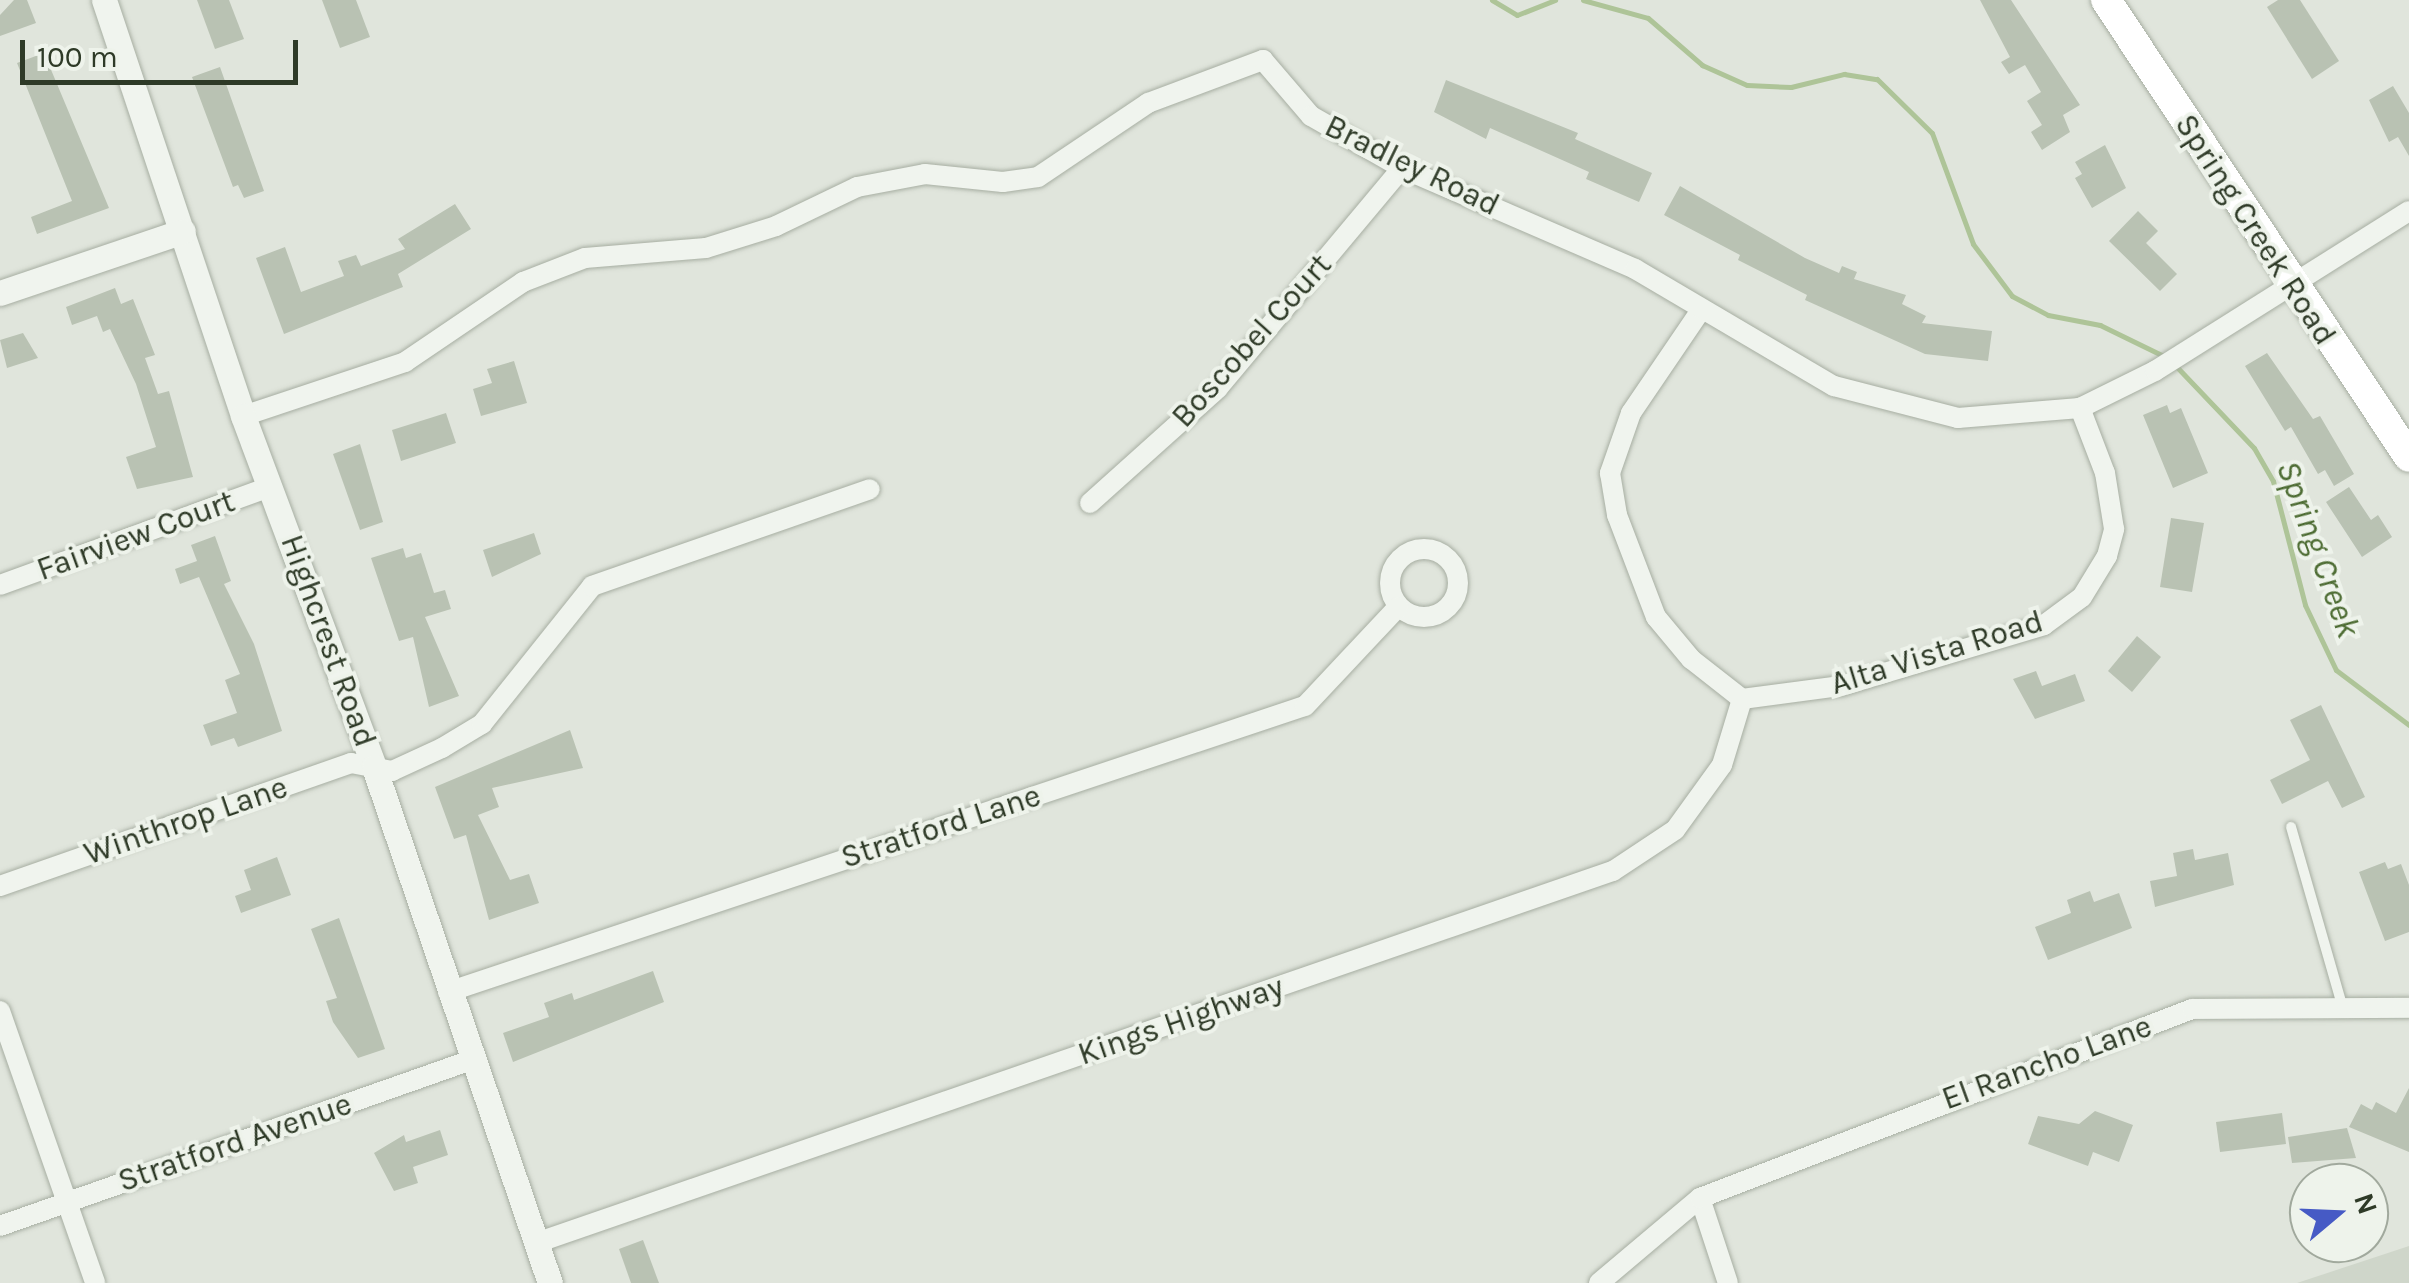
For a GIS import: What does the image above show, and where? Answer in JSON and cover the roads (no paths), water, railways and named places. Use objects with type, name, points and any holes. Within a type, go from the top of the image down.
[{"type":"main road","name":"Spring Creek Road","points":[[2106,0],[2289,285],[2409,457]]},
{"type":"street","name":"Highcrest Road","points":[[104,0],[184,231],[242,416],[272,486],[374,767],[550,1283]]},
{"type":"street","name":"Bradley Road","points":[[242,416],[405,362],[523,282],[585,258],[706,248],[776,226],[856,187],[925,174],[1003,182],[1038,176],[1148,103],[1264,60],[1310,116],[1402,168],[1635,269],[1834,386],[1958,418],[2080,408],[2186,351],[2409,211]]},
{"type":"street","name":"Boscobel Court","points":[[1090,503],[1218,388],[1402,168]]},
{"type":"street","points":[[0,293],[184,231]]},
{"type":"street","points":[[1700,310],[1631,414],[1610,473],[1617,515],[1656,618],[1691,659],[1742,698]]},
{"type":"street","name":"Alta Vista Road","points":[[1742,698],[1841,686],[2044,625],[2082,596],[2108,556],[2114,529],[2106,474],[2080,408]]},
{"type":"street","name":"Fairview Court","points":[[0,585],[272,486]]},
{"type":"street","name":"Winthrop Lane","points":[[0,886],[351,763],[392,771],[482,724],[592,586],[870,489]]},
{"type":"street","name":"Stratford Lane","points":[[448,992],[1305,706],[1398,606]]},
{"type":"street","name":"Kings Highway","points":[[536,1243],[1614,871],[1675,830],[1722,765],[1742,698]]},
{"type":"street","name":"El Rancho Lane","points":[[1599,1283],[1700,1198],[2192,1009],[2409,1008]]},
{"type":"street","points":[[0,1011],[95,1283]]},
{"type":"street","name":"Stratford Avenue","points":[[0,1226],[471,1060]]},
{"type":"street","points":[[1700,1198],[1728,1283]]},
{"type":"lane","points":[[2292,828],[2343,1009]]},
{"type":"waterway","name":"Spring Creek","points":[[1492,0],[1517,15],[1555,0]]},
{"type":"waterway","name":"Spring Creek","points":[[1583,0],[1648,18],[1702,65],[1747,85],[1791,87],[1844,74],[1877,79],[1932,133],[1973,244],[2012,296],[2048,315],[2100,325],[2166,357]]},
{"type":"waterway","name":"Spring Creek","points":[[2174,364],[2254,448],[2273,481],[2305,605],[2336,670],[2409,725]]}]
